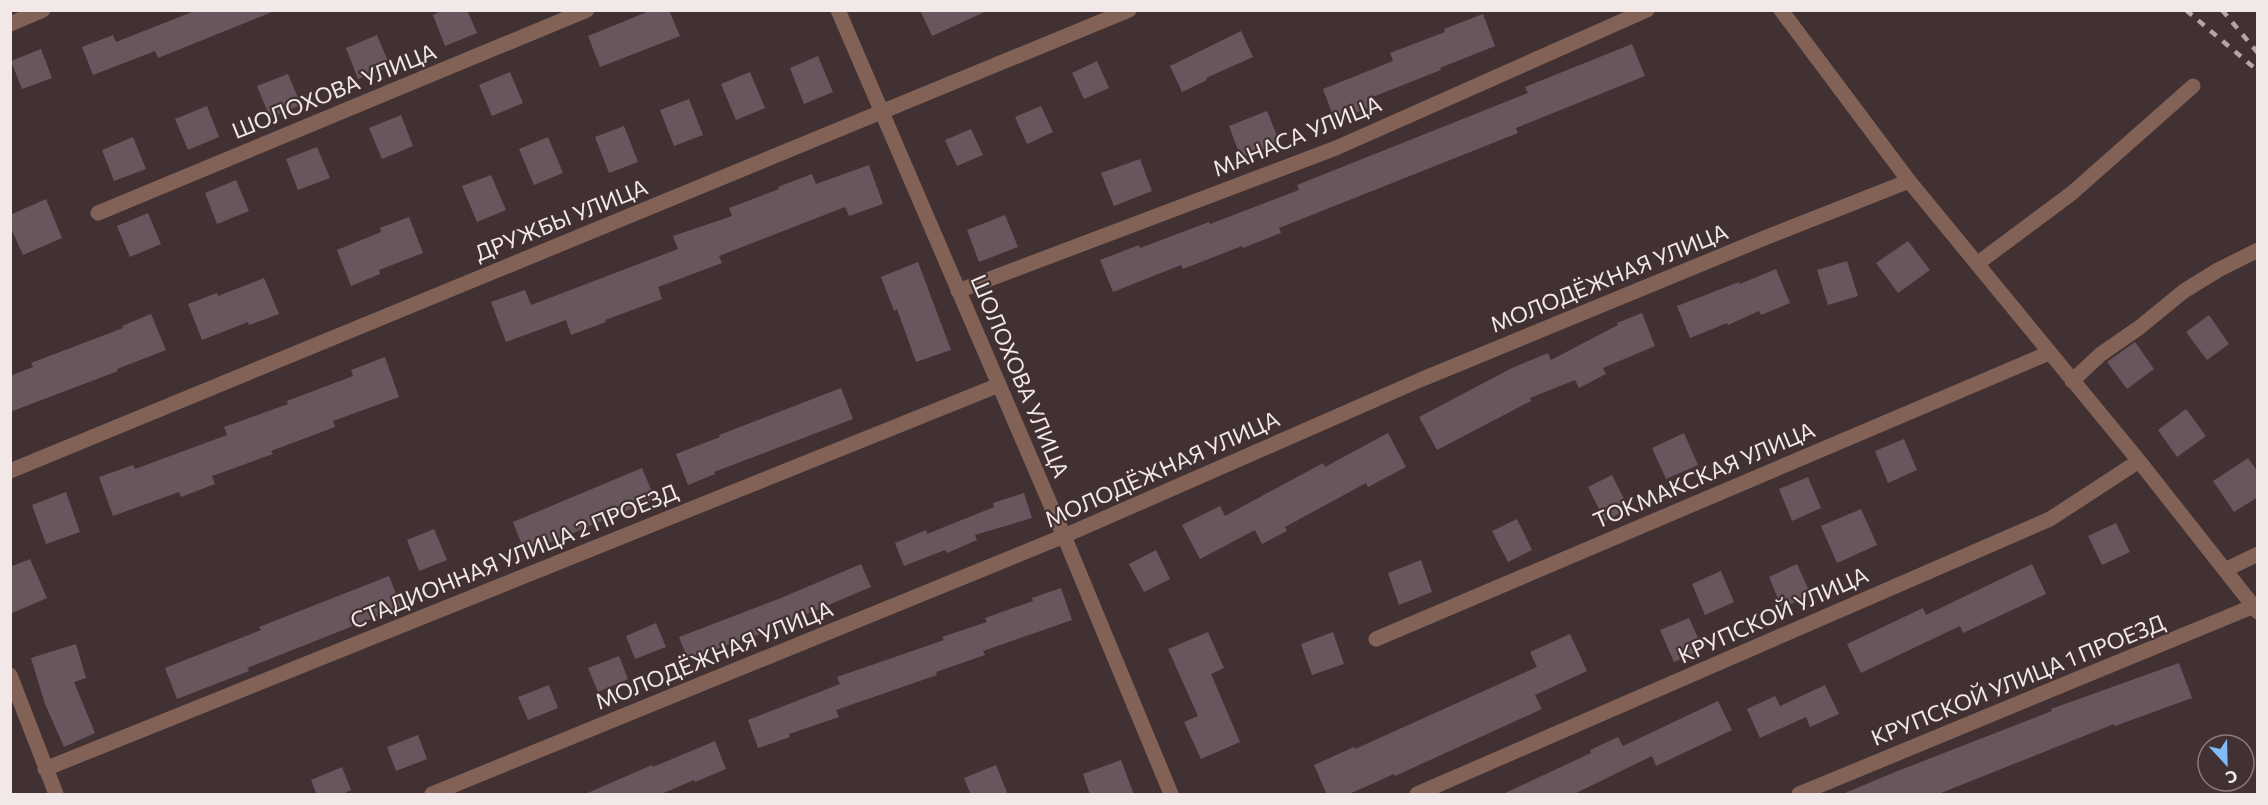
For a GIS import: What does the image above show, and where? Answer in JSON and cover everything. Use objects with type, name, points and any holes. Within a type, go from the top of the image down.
[{"type":"street","points":[[10,24],[43,10]]},
{"type":"street","name":"ШОЛОХОВА УЛИЦА","points":[[99,213],[587,10]]},
{"type":"street","name":"ШОЛОХОВА УЛИЦА","points":[[838,10],[1064,536],[1171,795]]},
{"type":"street","name":"ДРУЖБЫ УЛИЦА","points":[[10,471],[1129,10]]},
{"type":"street","name":"МАНАСА УЛИЦА","points":[[958,291],[1336,148],[1647,10]]},
{"type":"street","points":[[1781,10],[1909,181],[2139,461],[2256,609]]},
{"type":"street","points":[[1978,263],[2072,193],[2193,87]]},
{"type":"street","name":"МОЛОДЁЖНАЯ УЛИЦА","points":[[432,795],[1064,536],[1420,380],[1909,181]]},
{"type":"street","points":[[2072,381],[2101,354],[2140,327],[2184,291],[2218,270],[2258,250]]},
{"type":"street","name":"ТОКМАКСКАЯ УЛИЦА","points":[[1376,639],[2049,353]]},
{"type":"street","name":"СТАДИОННАЯ УЛИЦА 2 ПРОЕЗД","points":[[45,769],[999,385]]},
{"type":"street","name":"КРУПСКОЙ УЛИЦА","points":[[1417,795],[2050,519],[2139,461]]},
{"type":"street","points":[[2225,570],[2258,554]]},
{"type":"street","name":"КРУПСКОЙ УЛИЦА 1 ПРОЕЗД","points":[[1799,795],[2256,609]]},
{"type":"street","points":[[10,675],[56,795]]},
{"type":"building","points":[[197,10],[272,12],[158,58],[155,51],[93,75],[82,47],[113,35],[116,42]]},
{"type":"building","points":[[443,10],[467,10],[477,33],[445,46],[433,15]]},
{"type":"building","points":[[652,10],[669,10],[680,36],[600,67],[588,36]]},
{"type":"building","points":[[920,10],[989,10],[932,36]]},
{"type":"building","points":[[1483,14],[1495,46],[1370,98],[1373,106],[1335,121],[1323,89],[1393,61],[1390,53],[1445,32],[1444,29]]},
{"type":"building","points":[[1241,31],[1253,57],[1206,78],[1207,80],[1182,92],[1170,66]]},
{"type":"building","points":[[377,35],[390,66],[358,79],[346,48]]},
{"type":"building","points":[[1632,44],[1645,76],[1516,128],[1518,133],[1279,228],[1281,233],[1183,269],[1181,265],[1113,292],[1100,260],[1139,245],[1140,248],[1209,222],[1210,224],[1299,190],[1297,185],[1528,93],[1525,87]]},
{"type":"building","points":[[41,49],[52,78],[22,89],[11,61]]},
{"type":"building","points":[[818,56],[833,92],[804,104],[790,68]]},
{"type":"building","points":[[1097,61],[1109,88],[1084,99],[1072,73]]},
{"type":"building","points":[[510,72],[523,103],[492,116],[479,85]]},
{"type":"building","points":[[750,72],[765,108],[736,120],[721,84]]},
{"type":"building","points":[[288,74],[301,105],[270,118],[257,86]]},
{"type":"building","points":[[689,99],[703,135],[674,146],[660,110]]},
{"type":"building","points":[[207,106],[219,137],[188,150],[175,119]]},
{"type":"building","points":[[1041,106],[1053,132],[1027,144],[1015,117]]},
{"type":"building","points":[[1267,111],[1280,143],[1241,158],[1229,126]]},
{"type":"building","points":[[401,115],[413,146],[382,159],[369,128]]},
{"type":"building","points":[[624,126],[638,162],[609,173],[595,137]]},
{"type":"building","points":[[971,129],[983,155],[957,166],[945,140]]},
{"type":"building","points":[[133,137],[146,169],[114,181],[102,150]]},
{"type":"building","points":[[548,137],[563,173],[534,185],[519,149]]},
{"type":"building","points":[[317,147],[330,178],[298,190],[286,159]]},
{"type":"building","points":[[1140,159],[1152,191],[1114,206],[1101,173]]},
{"type":"building","points":[[869,165],[883,204],[849,216],[845,207],[719,256],[722,263],[658,287],[662,299],[571,335],[566,320],[506,342],[491,302],[525,290],[531,305],[678,249],[673,236],[732,216],[729,208],[779,189],[778,187],[812,174],[816,184]]},
{"type":"building","points":[[491,175],[506,210],[477,222],[462,186]]},
{"type":"building","points":[[236,180],[249,211],[217,224],[205,193]]},
{"type":"building","points":[[46,199],[62,238],[23,255],[10,226],[10,215]]},
{"type":"building","points":[[148,213],[161,244],[130,257],[117,226]]},
{"type":"building","points":[[1005,215],[1018,247],[979,262],[967,230]]},
{"type":"building","points":[[409,217],[423,253],[379,270],[380,274],[351,286],[337,250],[381,232],[380,228]]},
{"type":"building","points":[[1908,241],[1930,270],[1898,293],[1876,263]]},
{"type":"building","points":[[1847,261],[1858,296],[1828,305],[1817,270]]},
{"type":"building","points":[[918,262],[951,350],[916,362],[897,309],[894,311],[881,277]]},
{"type":"building","points":[[1776,269],[1790,303],[1761,315],[1759,311],[1690,338],[1677,306]]},
{"type":"building","points":[[264,278],[279,314],[249,325],[248,322],[202,340],[188,304],[217,293],[218,296]]},
{"type":"building","points":[[1642,313],[1655,346],[1603,368],[1606,374],[1579,388],[1575,380],[1530,398],[1531,401],[1437,450],[1419,417],[1512,368],[1548,353],[1551,360],[1618,325],[1617,323]]},
{"type":"building","points":[[151,314],[166,350],[10,412],[10,376],[33,367],[31,363],[123,328],[122,326]]},
{"type":"building","points":[[2209,315],[2229,344],[2207,360],[2186,332]]},
{"type":"building","points":[[2135,342],[2154,369],[2127,389],[2107,362]]},
{"type":"building","points":[[385,357],[399,397],[333,421],[335,427],[271,451],[273,454],[212,476],[215,484],[181,497],[179,492],[113,516],[99,477],[133,465],[135,469],[227,435],[224,427],[288,404],[287,401],[353,376],[351,370]]},
{"type":"building","points":[[841,388],[853,419],[714,472],[715,474],[688,485],[676,454]]},
{"type":"building","points":[[2186,409],[2206,436],[2177,457],[2158,430]]},
{"type":"building","points":[[1388,433],[1406,467],[1368,487],[1366,483],[1285,527],[1287,531],[1262,544],[1255,530],[1200,559],[1182,525],[1220,506],[1225,516],[1323,463],[1325,467]]},
{"type":"building","points":[[1684,433],[1698,465],[1666,479],[1652,448]]},
{"type":"building","points":[[1904,439],[1917,470],[1888,483],[1875,451]]},
{"type":"building","points":[[2248,458],[2258,472],[2258,497],[2234,512],[2213,481]]},
{"type":"building","points":[[642,468],[655,499],[525,553],[513,522]]},
{"type":"building","points":[[1612,475],[1629,509],[1605,521],[1588,487]]},
{"type":"building","points":[[1808,477],[1821,508],[1792,521],[1779,489]]},
{"type":"building","points":[[66,492],[80,532],[46,544],[32,505]]},
{"type":"building","points":[[1024,493],[1032,518],[975,535],[977,540],[947,553],[945,550],[904,566],[895,543],[926,530],[927,534],[994,507],[993,503]]},
{"type":"building","points":[[1861,509],[1877,545],[1837,563],[1821,526]]},
{"type":"building","points":[[1517,519],[1532,550],[1508,562],[1492,531]]},
{"type":"building","points":[[2116,523],[2130,552],[2102,565],[2088,536]]},
{"type":"building","points":[[434,529],[447,560],[419,571],[407,540]]},
{"type":"building","points":[[1156,550],[1170,579],[1144,592],[1129,564]]},
{"type":"building","points":[[30,559],[47,598],[10,614],[10,567]]},
{"type":"building","points":[[1421,560],[1432,592],[1399,605],[1388,573]]},
{"type":"building","points":[[861,564],[871,587],[743,641],[743,639],[688,660],[679,637]]},
{"type":"building","points":[[1797,564],[1811,595],[1782,608],[1769,577]]},
{"type":"building","points":[[2032,564],[2046,594],[1963,633],[1960,626],[1861,673],[1847,644],[1923,608],[1926,615]]},
{"type":"building","points":[[1721,571],[1734,602],[1705,615],[1692,584]]},
{"type":"building","points":[[389,576],[401,607],[247,668],[249,671],[177,699],[165,668],[261,630],[259,627]]},
{"type":"building","points":[[1061,588],[1072,620],[983,651],[985,655],[936,672],[937,675],[836,710],[839,717],[789,734],[790,737],[758,748],[748,720],[840,684],[837,677],[944,640],[942,637],[987,622],[985,618],[1033,601],[1032,598]]},
{"type":"building","points":[[1689,618],[1703,649],[1674,662],[1660,630]]},
{"type":"building","points":[[656,623],[666,647],[635,659],[626,636]]},
{"type":"building","points":[[1208,632],[1224,668],[1211,674],[1240,742],[1201,759],[1184,722],[1198,716],[1168,649]]},
{"type":"building","points":[[1333,632],[1344,664],[1312,675],[1301,644]]},
{"type":"building","points":[[1570,634],[1587,671],[1535,695],[1542,709],[1395,776],[1394,774],[1347,795],[1327,795],[1314,765],[1354,747],[1355,749],[1537,667],[1530,652]]},
{"type":"building","points":[[76,644],[86,678],[74,682],[95,733],[64,747],[45,704],[31,658]]},
{"type":"building","points":[[619,656],[628,679],[598,692],[588,668]]},
{"type":"building","points":[[2179,663],[2192,698],[2115,726],[2114,724],[1936,795],[1845,795],[1845,793],[1895,772],[2052,711],[2051,709]]},
{"type":"building","points":[[549,685],[558,708],[528,720],[518,697]]},
{"type":"building","points":[[1825,685],[1839,714],[1810,727],[1806,717],[1760,738],[1747,709],[1775,696],[1780,706]]},
{"type":"building","points":[[1718,701],[1732,730],[1656,766],[1652,756],[1572,795],[1501,795],[1591,753],[1590,750],[1618,737],[1623,746]]},
{"type":"building","points":[[418,735],[427,759],[396,771],[387,747]]},
{"type":"building","points":[[715,741],[726,769],[695,782],[694,780],[659,795],[583,795],[652,765],[653,767]]},
{"type":"building","points":[[1121,760],[1134,795],[1090,795],[1083,774]]},
{"type":"building","points":[[996,765],[1008,795],[971,795],[964,778]]},
{"type":"building","points":[[342,767],[351,790],[341,795],[317,795],[311,780]]},
{"type":"railway","points":[[2186,10],[2258,71]]},
{"type":"railway","points":[[2222,10],[2258,53]]}]
